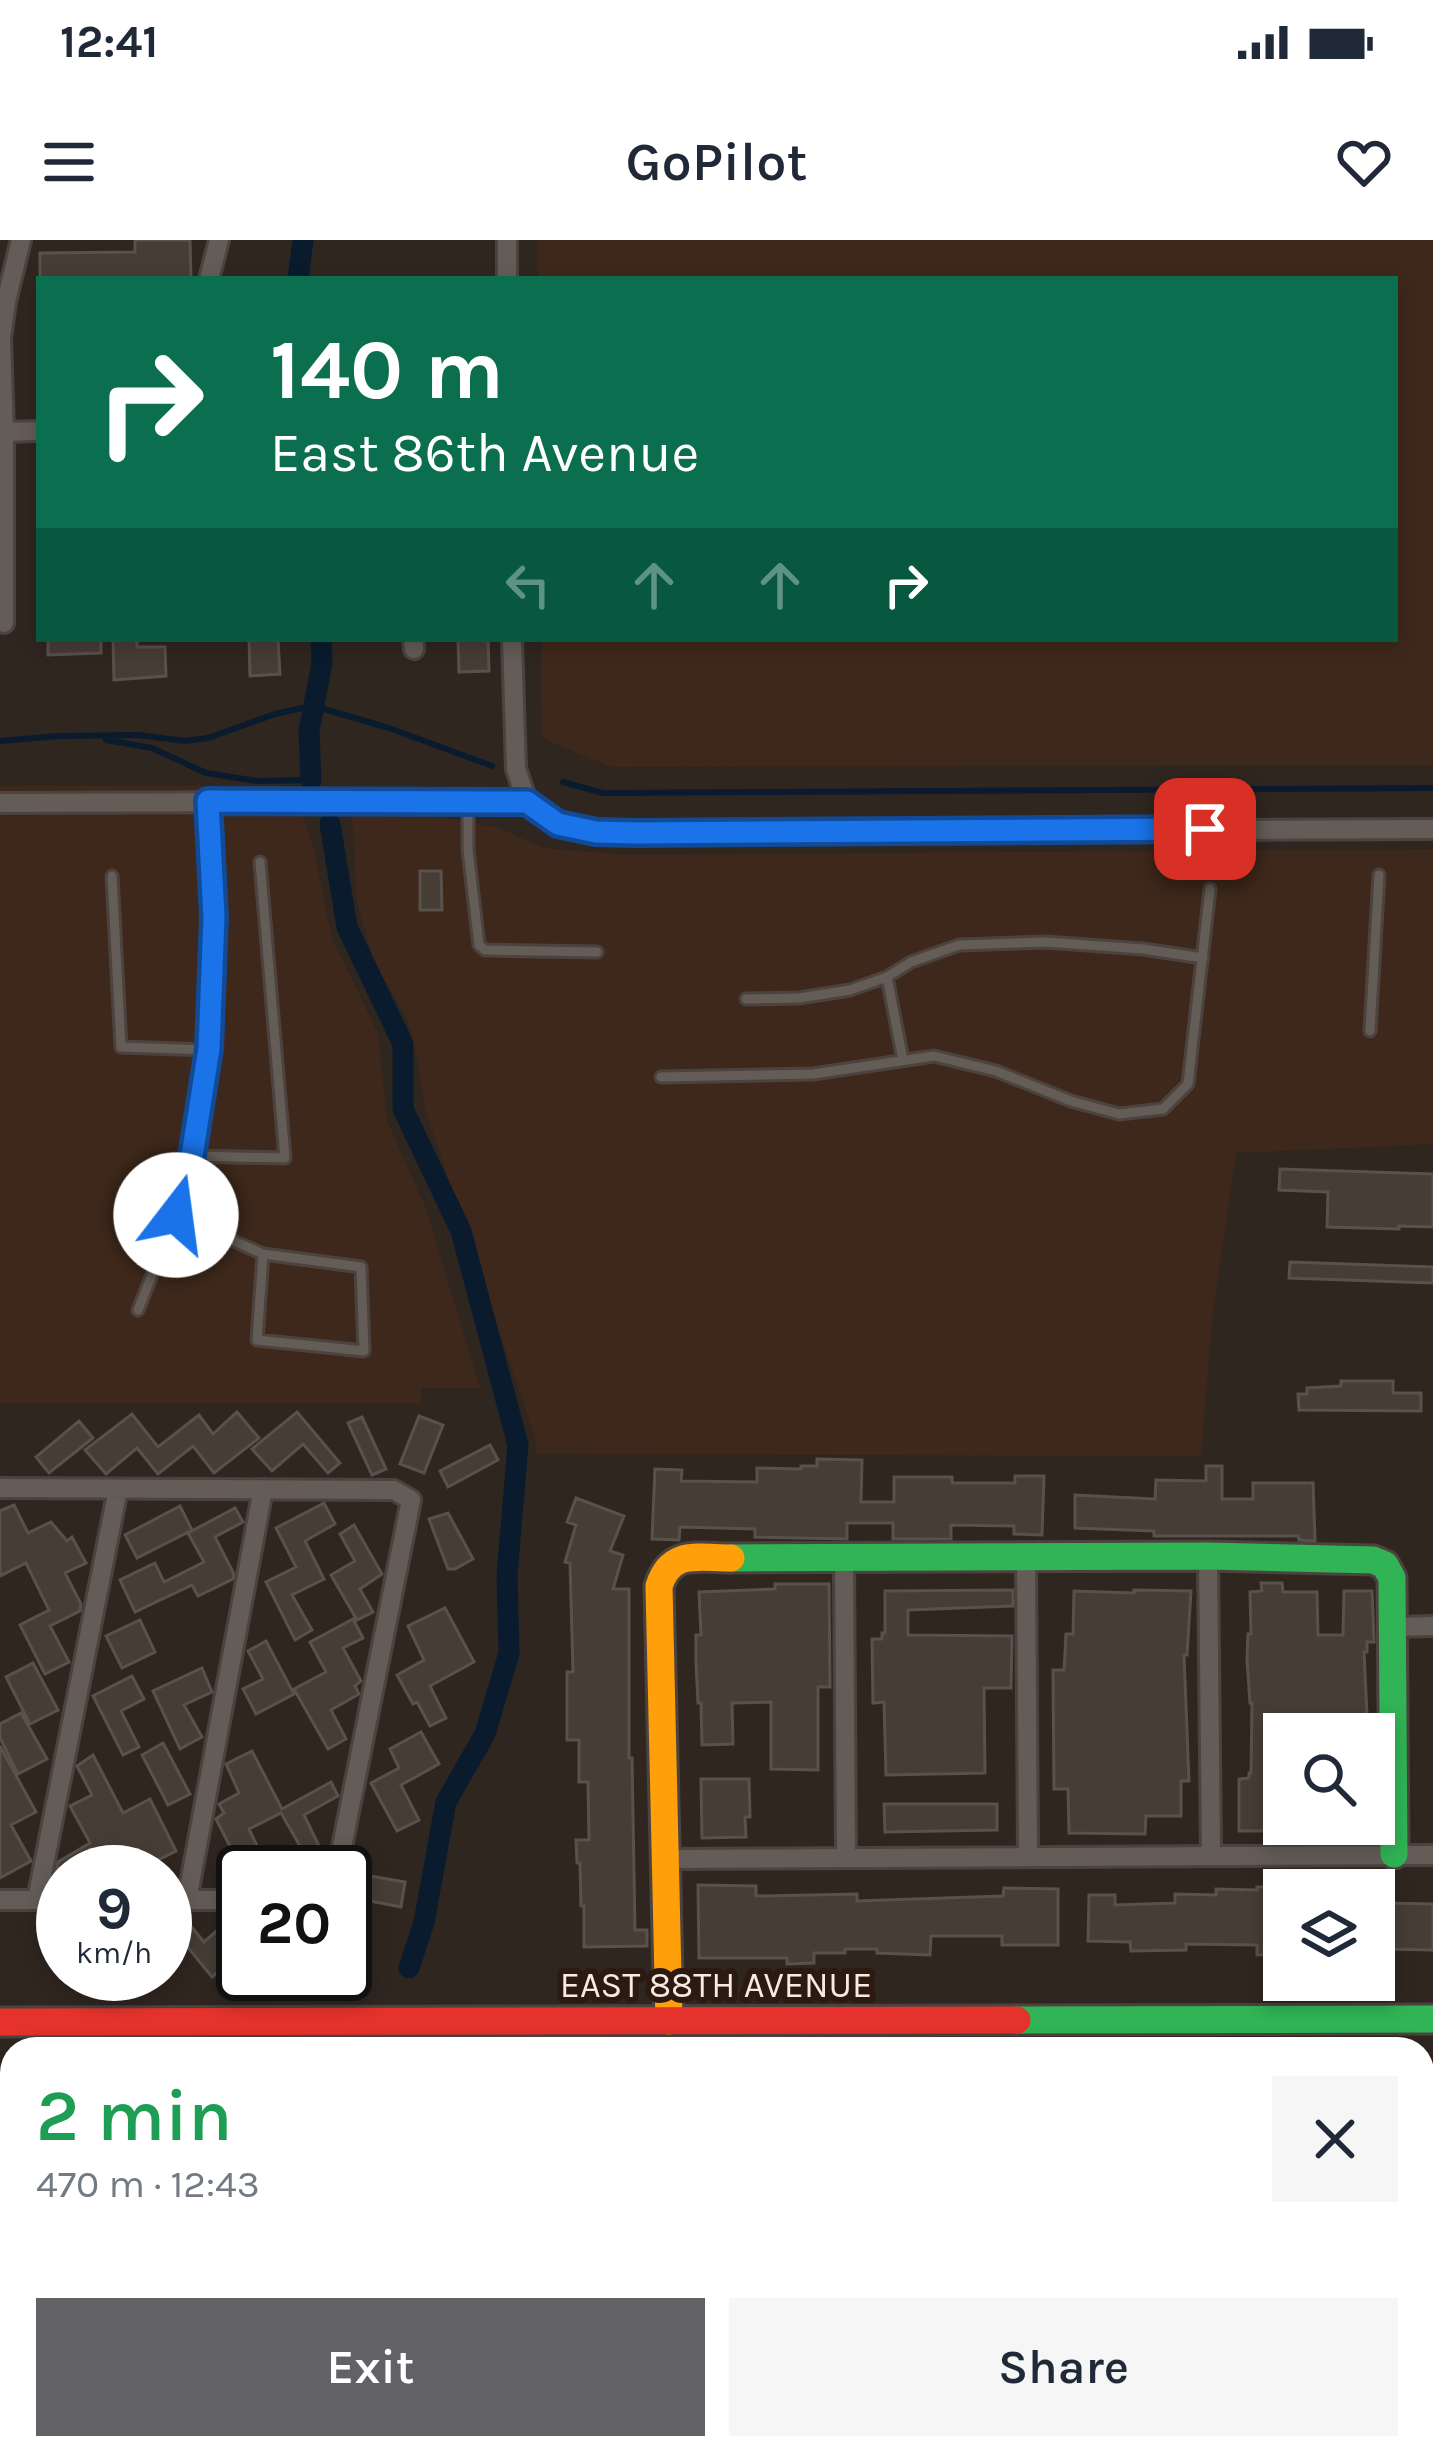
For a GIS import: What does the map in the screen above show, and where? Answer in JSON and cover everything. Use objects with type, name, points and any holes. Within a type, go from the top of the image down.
[{"type":"street","points":[[4,623],[1,338],[21,240]]},
{"type":"street","points":[[209,276],[220,240]]},
{"type":"street","points":[[507,240],[507,276]]},
{"type":"street","points":[[2,432],[36,431]]},
{"type":"street","points":[[512,642],[516,769],[527,802]]},
{"type":"street","points":[[0,802],[527,802],[558,824],[596,832],[1433,829]]},
{"type":"street","points":[[0,1488],[394,1490],[411,1500],[342,1845]]},
{"type":"street","points":[[48,1845],[118,1489]]},
{"type":"street","points":[[192,1873],[263,1489]]},
{"type":"street","points":[[1208,1556],[1211,1854]]},
{"type":"street","points":[[669,2020],[659,1586],[671,1561],[683,1558],[1208,1556],[1372,1560],[1385,1565],[1392,1578],[1394,1627],[1394,1854]]},
{"type":"street","points":[[844,1557],[846,1858]]},
{"type":"street","points":[[1027,1557],[1028,1856]]},
{"type":"street","points":[[1394,1627],[1433,1626]]},
{"type":"street","points":[[666,1859],[1433,1855]]},
{"type":"street","points":[[0,1900],[36,1900]]},
{"type":"street","name":"EAST 88TH AVENUE","points":[[0,2022],[523,2035],[669,2020],[1433,2019]]},
{"type":"lane","points":[[138,1310],[176,1215],[192,1156],[209,1049],[214,917],[208,801]]},
{"type":"lane","points":[[468,802],[468,850],[479,945],[485,950],[597,952]]},
{"type":"lane","points":[[192,1156],[285,1157],[260,862]]},
{"type":"lane","points":[[1370,1030],[1379,875]]},
{"type":"lane","points":[[112,876],[122,1047],[209,1049]]},
{"type":"lane","points":[[661,1077],[813,1074],[934,1055],[1119,1114],[1163,1109],[1188,1084],[1210,889]]},
{"type":"lane","points":[[746,999],[850,990],[959,945],[1046,942],[1203,958]]},
{"type":"lane","points":[[887,977],[903,1060]]},
{"type":"lane","points":[[176,1215],[263,1254],[361,1267],[364,1352],[257,1340],[263,1254]]},
{"type":"shaded area","points":[[537,240],[1433,240],[1433,765],[611,767],[542,738],[541,642],[1398,642],[1398,276],[538,276]]},
{"type":"shaded area","points":[[0,786],[293,786],[314,850],[332,938],[378,1034],[387,1121],[426,1209],[480,1388],[422,1388],[421,1403],[0,1403]]},
{"type":"shaded area","points":[[352,812],[435,816],[499,828],[544,848],[625,855],[1433,849],[1433,1144],[1236,1153],[1212,1320],[1201,1456],[537,1454],[425,1109],[407,1018],[374,962],[357,903]]},
{"type":"building","points":[[135,240],[190,240],[191,276],[40,276],[40,253],[135,252]]},
{"type":"building","points":[[48,642],[101,642],[101,653],[48,655]]},
{"type":"building","points":[[113,642],[165,647],[166,676],[114,680]]},
{"type":"building","points":[[249,642],[278,642],[280,674],[250,676]]},
{"type":"building","points":[[458,642],[488,642],[489,671],[459,672]]},
{"type":"building","points":[[420,871],[441,871],[442,910],[420,910]]},
{"type":"building","points":[[1280,1169],[1433,1174],[1433,1227],[1327,1227],[1328,1192],[1279,1190]]},
{"type":"building","points":[[1290,1262],[1433,1267],[1433,1283],[1289,1278]]},
{"type":"building","points":[[1341,1381],[1393,1381],[1393,1393],[1421,1393],[1421,1411],[1299,1410],[1298,1394],[1307,1394],[1307,1388],[1341,1386]]},
{"type":"building","points":[[237,1412],[259,1438],[214,1473],[193,1446],[158,1474],[137,1448],[106,1474],[85,1450],[132,1414],[158,1447],[199,1415],[213,1434]]},
{"type":"building","points":[[297,1412],[340,1463],[328,1473],[303,1444],[272,1471],[252,1449]]},
{"type":"building","points":[[419,1416],[443,1425],[424,1473],[400,1464]]},
{"type":"building","points":[[362,1417],[386,1469],[372,1475],[348,1423]]},
{"type":"building","points":[[79,1421],[93,1438],[49,1473],[36,1457]]},
{"type":"building","points":[[490,1445],[498,1460],[448,1487],[440,1471]]},
{"type":"building","points":[[817,1459],[862,1460],[861,1502],[894,1502],[894,1477],[1015,1483],[1015,1476],[1044,1476],[1042,1535],[1014,1534],[1014,1526],[951,1525],[951,1539],[893,1539],[893,1523],[847,1523],[847,1539],[755,1537],[755,1529],[680,1527],[679,1540],[652,1539],[655,1469],[682,1470],[681,1481],[757,1482],[757,1468],[801,1469],[817,1466]]},
{"type":"building","points":[[1206,1466],[1222,1466],[1222,1499],[1253,1499],[1253,1483],[1313,1483],[1315,1541],[1298,1536],[1154,1536],[1154,1531],[1075,1528],[1075,1495],[1155,1499],[1156,1480],[1206,1481]]},
{"type":"building","points":[[576,1498],[624,1516],[610,1551],[623,1555],[613,1589],[629,1589],[635,1930],[647,1930],[647,1946],[584,1947],[576,1840],[589,1840],[588,1782],[579,1782],[579,1740],[567,1740],[567,1672],[573,1672],[570,1563],[565,1562],[576,1525],[567,1522]]},
{"type":"building","points":[[324,1503],[335,1524],[305,1541],[324,1579],[292,1595],[312,1630],[295,1640],[266,1582],[296,1567],[276,1528]]},
{"type":"building","points":[[14,1505],[28,1533],[51,1522],[67,1541],[72,1537],[86,1563],[65,1573],[80,1611],[50,1626],[69,1662],[45,1674],[20,1625],[49,1610],[26,1563],[0,1576],[0,1511]]},
{"type":"building","points":[[180,1506],[192,1530],[137,1558],[125,1535]]},
{"type":"building","points":[[235,1508],[243,1522],[215,1537],[233,1579],[198,1596],[192,1585],[135,1612],[120,1580],[155,1563],[164,1582],[204,1562],[188,1533]]},
{"type":"building","points":[[448,1513],[473,1559],[455,1569],[448,1569],[429,1519]]},
{"type":"building","points":[[354,1525],[382,1574],[360,1589],[373,1612],[357,1620],[331,1575],[355,1561],[340,1534]]},
{"type":"building","points":[[1261,1583],[1282,1583],[1283,1592],[1317,1592],[1318,1635],[1343,1635],[1344,1591],[1372,1591],[1374,1642],[1367,1642],[1364,1652],[1367,1713],[1263,1713],[1263,1831],[1239,1831],[1239,1779],[1251,1773],[1250,1592],[1262,1591]]},
{"type":"building","points":[[775,1584],[829,1584],[830,1687],[818,1687],[818,1770],[771,1769],[771,1702],[732,1703],[733,1744],[702,1745],[696,1663],[696,1635],[701,1635],[699,1592],[775,1589]]},
{"type":"building","points":[[1013,1590],[1013,1606],[908,1610],[908,1635],[1012,1636],[1011,1688],[984,1688],[985,1773],[886,1775],[884,1702],[873,1703],[872,1639],[882,1639],[885,1633],[885,1591]]},
{"type":"building","points":[[1074,1591],[1191,1591],[1184,1655],[1189,1781],[1181,1781],[1181,1816],[1146,1816],[1145,1834],[1069,1833],[1068,1789],[1054,1789],[1053,1670],[1064,1670],[1066,1634],[1073,1634]]},
{"type":"building","points":[[445,1608],[474,1662],[430,1686],[446,1718],[430,1726],[397,1675],[424,1660],[408,1626]]},
{"type":"building","points":[[353,1619],[363,1638],[343,1648],[361,1681],[355,1686],[359,1694],[331,1710],[346,1739],[328,1749],[294,1689],[326,1672],[310,1642]]},
{"type":"building","points":[[140,1620],[155,1652],[122,1668],[106,1636]]},
{"type":"building","points":[[266,1641],[294,1694],[256,1714],[243,1689],[263,1679],[248,1651]]},
{"type":"building","points":[[33,1663],[58,1710],[30,1724],[6,1677]]},
{"type":"building","points":[[202,1668],[212,1692],[184,1705],[202,1737],[180,1749],[153,1691]]},
{"type":"building","points":[[132,1676],[144,1699],[121,1711],[139,1747],[123,1755],[93,1696]]},
{"type":"building","points":[[21,1713],[47,1759],[18,1774],[0,1738],[0,1724]]},
{"type":"building","points":[[421,1732],[439,1764],[401,1785],[419,1820],[397,1831],[371,1783],[399,1768],[390,1749]]},
{"type":"building","points":[[163,1743],[190,1794],[168,1805],[142,1755]]},
{"type":"building","points":[[0,1746],[36,1812],[11,1825],[31,1861],[0,1878]]},
{"type":"building","points":[[252,1751],[282,1809],[331,1782],[338,1796],[304,1815],[319,1845],[299,1845],[281,1813],[249,1829],[257,1845],[229,1845],[216,1819],[224,1813],[219,1804],[239,1793],[226,1764]]},
{"type":"building","points":[[93,1755],[123,1813],[150,1799],[173,1845],[87,1845],[90,1843],[70,1806],[92,1795],[77,1766]]},
{"type":"building","points":[[701,1779],[749,1779],[746,1837],[702,1838]]},
{"type":"building","points":[[884,1804],[997,1804],[997,1830],[885,1832]]},
{"type":"building","points":[[372,1876],[405,1882],[401,1907],[372,1901]]},
{"type":"building","points":[[698,1885],[756,1886],[756,1896],[857,1894],[857,1901],[1003,1896],[1004,1888],[1058,1889],[1058,1945],[1002,1945],[1002,1936],[931,1936],[930,1955],[845,1949],[845,1953],[814,1953],[814,1963],[787,1964],[787,1958],[699,1958]]},
{"type":"building","points":[[1263,1887],[1263,1955],[1257,1955],[1257,1945],[1186,1944],[1186,1950],[1131,1951],[1130,1942],[1088,1941],[1089,1895],[1115,1895],[1115,1905],[1175,1903],[1175,1894],[1216,1895],[1216,1889]]},
{"type":"building","points":[[1395,1903],[1433,1904],[1433,1950],[1395,1949]]},
{"type":"building","points":[[192,1928],[204,1942],[216,1931],[216,1974],[212,1977],[192,1953]]},
{"type":"waterway","points":[[298,276],[303,240]]},
{"type":"waterway","points":[[311,780],[309,731],[322,663],[321,642]]},
{"type":"waterway","points":[[0,741],[138,735],[185,741],[208,738],[275,714],[324,709],[492,766]]},
{"type":"waterway","points":[[106,740],[152,748],[206,773],[257,781],[311,780]]},
{"type":"waterway","points":[[563,782],[603,793],[1433,788]]},
{"type":"waterway","points":[[330,824],[347,927],[403,1044],[403,1109],[461,1231],[518,1445],[507,1575],[509,1653],[485,1734],[446,1802],[424,1922],[409,1968]]},
{"type":"traffic: fast","points":[[731,1558],[1208,1556],[1373,1560],[1385,1565],[1392,1578],[1394,1854]]},
{"type":"traffic: fast","points":[[1017,2020],[1433,2019]]},
{"type":"traffic: slow","points":[[669,2021],[659,1586],[678,1561],[731,1558]]},
{"type":"traffic: jam","points":[[0,2022],[1017,2020]]},
{"type":"route","points":[[176,1215],[192,1156],[209,1049],[214,917],[208,801],[527,802],[558,824],[596,832],[1205,829]]}]
